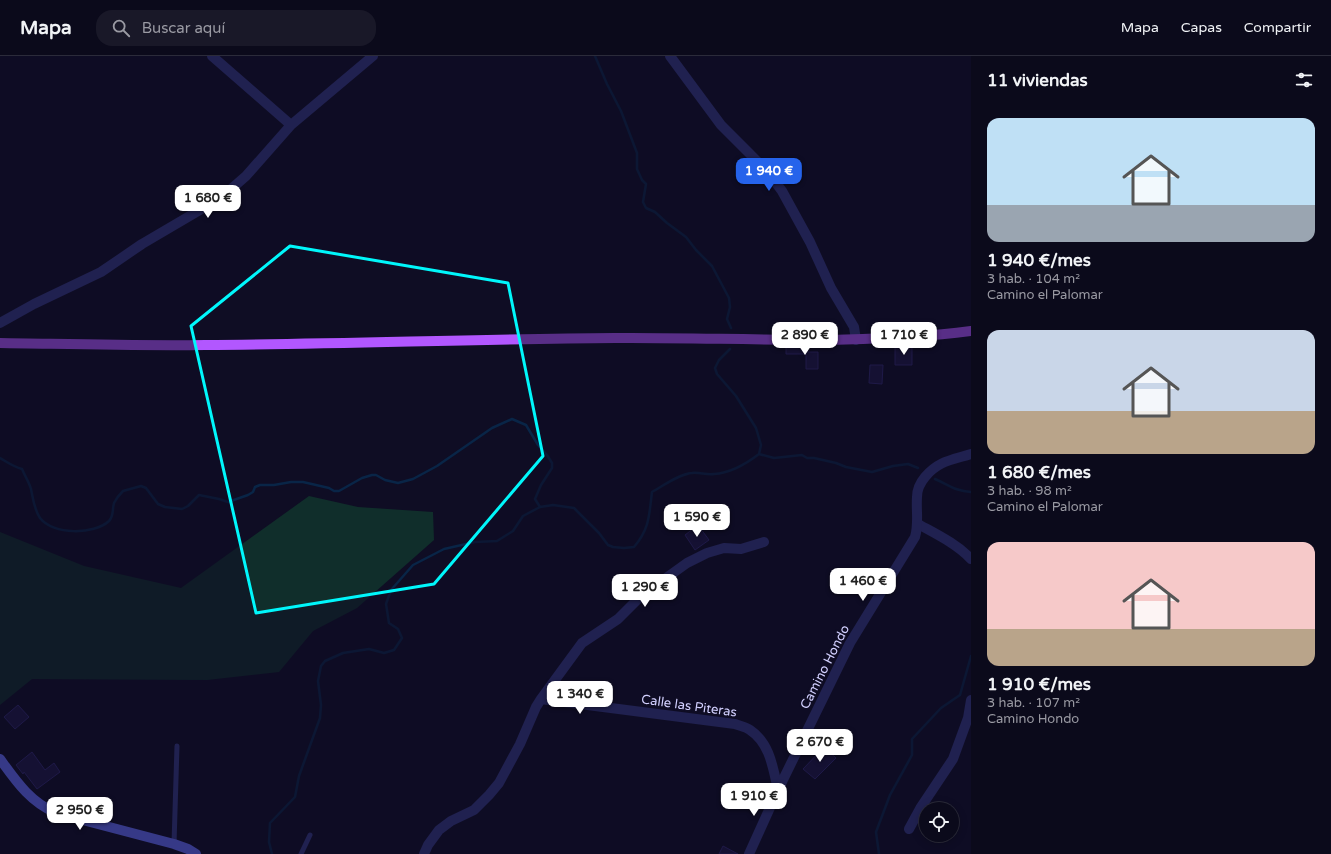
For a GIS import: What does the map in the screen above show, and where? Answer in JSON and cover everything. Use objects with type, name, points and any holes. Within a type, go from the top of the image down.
[{"type":"main road","points":[[0,343],[205,345],[617,338],[856,340],[937,336],[971,331]]},
{"type":"main road","points":[[0,759],[26,793],[48,810],[174,844],[188,849],[196,854]]},
{"type":"street","points":[[212,56],[291,125]]},
{"type":"street","points":[[0,323],[34,304],[102,272],[142,244],[222,197],[246,176],[291,125],[373,56]]},
{"type":"street","points":[[670,56],[721,125],[767,172],[782,190],[807,236],[831,288],[854,327],[856,340]]},
{"type":"street","name":"Camino Hondo","points":[[749,854],[778,790],[850,643],[916,537],[918,524],[917,498],[921,483],[932,469],[939,464],[971,454]]},
{"type":"street","points":[[918,524],[952,544],[971,559]]},
{"type":"street","points":[[424,854],[428,845],[439,830],[451,821],[474,810],[499,783],[520,744],[536,707],[582,643],[618,619],[642,596],[687,563],[707,553],[724,548],[741,549],[764,542]]},
{"type":"street","name":"Calle las Piteras","points":[[541,699],[735,724],[750,730],[766,746],[771,759],[778,790]]},
{"type":"street","points":[[909,829],[921,807],[953,759],[968,718],[971,700]]},
{"type":"lane","points":[[174,844],[177,746]]},
{"type":"lane","points":[[301,854],[310,835]]},
{"type":"highlighted area","points":[[290,246],[508,283],[543,456],[434,584],[256,613],[191,326]]},
{"type":"green space","points":[[309,496],[358,507],[433,512],[434,540],[357,608],[313,631],[279,672],[207,680],[32,679],[0,705],[0,532],[84,566],[181,588]]},
{"type":"building","points":[[786,347],[806,347],[806,352],[818,352],[818,369],[806,369],[806,354],[786,354]]},
{"type":"building","points":[[895,347],[912,347],[912,365],[895,365]]},
{"type":"building","points":[[870,365],[883,365],[882,384],[869,383]]},
{"type":"building","points":[[698,525],[709,540],[695,550],[685,535]]},
{"type":"building","points":[[18,705],[29,717],[15,729],[4,717]]},
{"type":"building","points":[[824,747],[836,758],[815,779],[803,769]]},
{"type":"building","points":[[32,752],[45,770],[54,763],[60,772],[37,789],[24,772],[23,774],[16,765]]},
{"type":"building","points":[[723,846],[738,854],[719,854]]},
{"type":"waterway","points":[[595,56],[621,111],[637,153],[637,169],[642,180],[646,184],[643,202],[646,208],[655,212],[686,237],[696,250],[712,266],[729,298],[730,307],[727,319],[731,328]]},
{"type":"waterway","points":[[730,349],[719,360],[715,368],[717,374],[736,396],[756,428],[761,445],[759,454]]},
{"type":"waterway","points":[[0,458],[13,466],[22,469],[30,486],[36,511],[46,524],[54,528],[64,530],[84,531],[102,526],[109,521],[111,519],[114,503],[122,492],[141,486],[146,488],[158,504],[165,507],[182,509],[188,506],[199,495],[228,502],[248,495],[253,492],[255,487],[260,485],[303,482],[329,488],[334,491],[339,491],[362,478],[372,475],[398,483],[413,479],[437,466],[492,428],[512,419],[526,425],[538,445],[552,463],[552,468],[541,485],[535,499],[540,507]]},
{"type":"waterway","points":[[272,854],[269,842],[270,823],[295,797],[299,776],[320,718],[321,705],[318,681],[321,666],[325,661],[343,653],[369,649],[384,653],[394,650],[402,638],[398,629],[389,623],[386,604],[391,590],[413,565],[444,549],[475,542],[497,541],[513,531],[523,516],[540,507],[553,505],[574,508],[599,533],[608,545],[624,548],[634,547],[643,534],[648,521],[652,492],[687,474],[714,474],[732,470],[759,454],[774,458],[802,455],[807,458],[814,458],[846,467],[872,472],[893,466],[908,464],[918,468]]},
{"type":"waterway","points":[[935,479],[956,489],[971,492]]},
{"type":"waterway","points":[[879,854],[876,832],[890,795],[912,755],[912,739],[941,708],[960,695],[971,656]]}]
